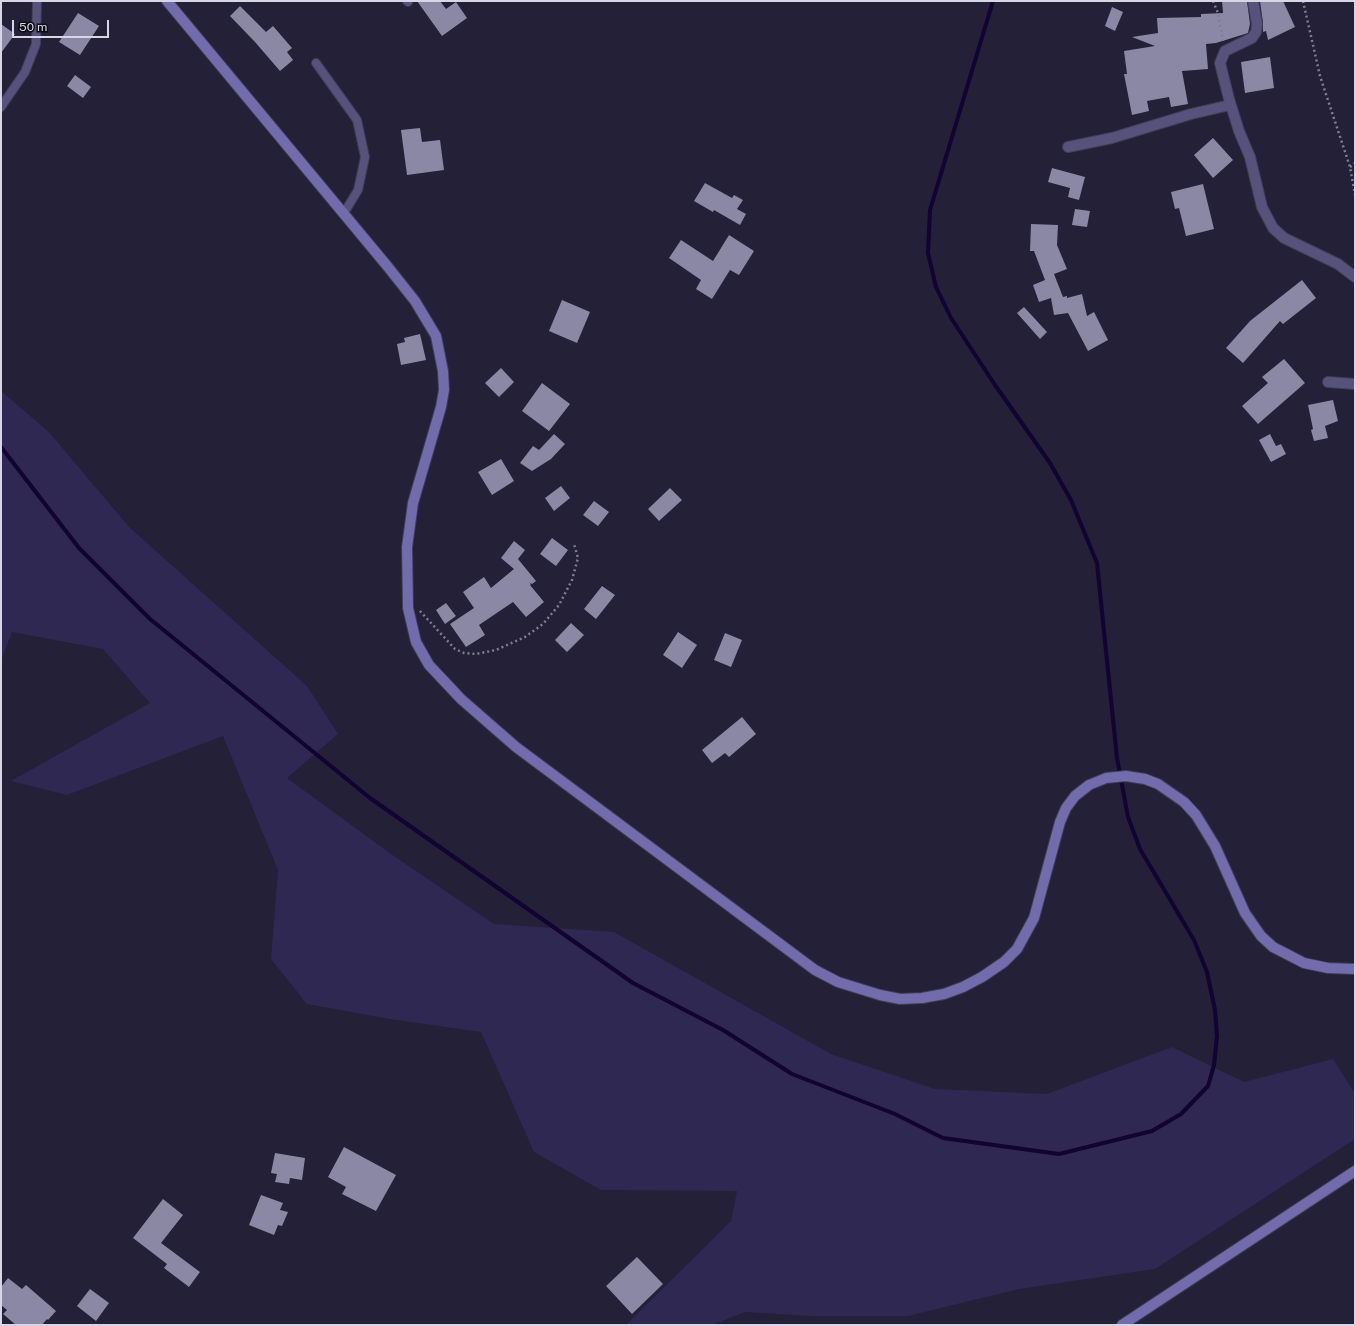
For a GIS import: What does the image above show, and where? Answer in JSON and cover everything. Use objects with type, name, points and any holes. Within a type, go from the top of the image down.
[{"type":"street","points":[[167,1],[344,213],[415,301],[436,336],[441,354],[444,390],[441,407],[412,503],[407,547],[408,608],[416,642],[429,665],[442,681],[516,747],[703,888],[816,970],[838,982],[880,996],[922,998],[944,994],[982,977],[1004,962],[1017,949],[1034,918],[1060,822],[1066,808],[1075,796],[1089,785],[1106,778],[1126,776],[1145,779],[1158,784],[1184,802],[1196,815],[1215,846],[1245,913],[1261,936],[1273,947],[1304,962],[1328,968],[1355,969]]},
{"type":"street","points":[[1253,1],[1257,24],[1256,32],[1252,38],[1225,51],[1220,63],[1230,105],[1250,157],[1262,207],[1273,228],[1284,238],[1338,264],[1355,277]]},
{"type":"street","points":[[1068,147],[1112,138],[1191,114],[1230,105]]},
{"type":"street","points":[[1328,382],[1355,384]]},
{"type":"street","points":[[1122,1325],[1355,1171]]},
{"type":"lane","points":[[1,107],[25,72],[36,44],[37,1]]},
{"type":"lane","points":[[316,63],[357,120],[365,157],[358,190],[344,213]]},
{"type":"path","points":[[1213,1],[1218,13],[1225,51]]},
{"type":"path","points":[[1303,1],[1320,76],[1350,167],[1355,194]]},
{"type":"path","points":[[1350,167],[1355,163]]},
{"type":"path","points":[[408,595],[455,649],[464,653],[476,654],[496,650],[525,637],[543,624],[559,605],[572,580],[578,558],[574,544]]},
{"type":"shaded area","points":[[1,391],[49,432],[129,527],[307,686],[338,734],[287,778],[391,854],[494,924],[614,932],[831,1054],[935,1089],[1047,1094],[1172,1047],[1244,1082],[1333,1059],[1355,1094],[1355,1139],[1155,1269],[1019,1289],[908,1316],[812,1316],[745,1312],[712,1325],[626,1325],[731,1221],[737,1191],[601,1190],[534,1152],[481,1032],[390,1019],[307,1004],[271,959],[278,870],[223,736],[67,795],[11,781],[150,703],[103,649],[12,632],[1,661]]},
{"type":"building","points":[[417,1],[440,1],[446,9],[456,2],[467,18],[442,36]]},
{"type":"building","points":[[1222,1],[1247,1],[1250,24],[1248,33],[1216,43],[1206,44],[1208,69],[1182,71],[1188,104],[1171,107],[1169,97],[1147,101],[1149,111],[1132,115],[1124,74],[1127,74],[1124,51],[1155,46],[1132,37],[1158,33],[1157,18],[1201,17],[1201,14],[1223,13]]},
{"type":"building","points":[[1260,1],[1283,1],[1295,27],[1268,40],[1266,31],[1263,32]]},
{"type":"building","points":[[240,6],[266,32],[273,26],[292,48],[287,52],[293,60],[280,71],[230,16]]},
{"type":"building","points":[[1112,7],[1123,12],[1115,31],[1105,26]]},
{"type":"building","points":[[78,13],[99,26],[80,55],[59,42]]},
{"type":"building","points":[[1,24],[15,34],[1,53]]},
{"type":"building","points":[[1270,57],[1274,88],[1245,93],[1241,62]]},
{"type":"building","points":[[75,75],[91,87],[83,98],[67,86]]},
{"type":"building","points":[[420,128],[422,142],[440,140],[444,170],[407,175],[401,130]]},
{"type":"building","points":[[1213,138],[1233,160],[1213,178],[1194,155]]},
{"type":"building","points":[[1052,168],[1085,177],[1079,200],[1068,197],[1070,188],[1048,182]]},
{"type":"building","points":[[705,183],[732,198],[734,195],[743,200],[737,209],[746,214],[740,225],[714,210],[713,212],[694,201]]},
{"type":"building","points":[[1203,184],[1214,229],[1186,236],[1179,208],[1175,209],[1171,192]]},
{"type":"building","points":[[1075,209],[1090,211],[1087,227],[1072,225]]},
{"type":"building","points":[[1031,224],[1058,225],[1057,245],[1067,269],[1054,274],[1063,297],[1067,296],[1067,298],[1082,294],[1087,316],[1094,312],[1108,340],[1088,351],[1068,313],[1054,315],[1051,298],[1039,302],[1033,285],[1045,280],[1034,251],[1030,251]]},
{"type":"building","points":[[729,235],[754,251],[739,275],[730,270],[712,299],[696,289],[701,280],[669,258],[681,240],[713,261]]},
{"type":"building","points":[[1302,280],[1316,298],[1283,324],[1280,321],[1243,363],[1226,348],[1250,321]]},
{"type":"building","points":[[562,300],[590,312],[577,343],[549,331]]},
{"type":"building","points":[[1024,307],[1047,332],[1040,339],[1017,313]]},
{"type":"building","points":[[420,334],[426,360],[401,365],[397,344],[405,342],[404,338]]},
{"type":"building","points":[[1284,359],[1305,383],[1258,424],[1242,406],[1268,383],[1262,377]]},
{"type":"building","points":[[501,368],[514,382],[499,397],[485,383]]},
{"type":"building","points":[[542,383],[570,404],[549,431],[522,411]]},
{"type":"building","points":[[1333,400],[1338,421],[1325,426],[1328,438],[1314,441],[1308,405]]},
{"type":"building","points":[[554,434],[565,444],[551,459],[532,471],[520,463],[533,446],[539,450]]},
{"type":"building","points":[[1270,434],[1276,446],[1281,444],[1286,454],[1271,462],[1259,440]]},
{"type":"building","points":[[501,459],[514,481],[492,495],[478,472]]},
{"type":"building","points":[[561,486],[570,498],[554,511],[545,498]]},
{"type":"building","points":[[670,488],[682,500],[659,521],[648,509]]},
{"type":"building","points":[[594,501],[609,512],[598,526],[583,515]]},
{"type":"building","points":[[552,538],[568,550],[556,566],[540,554]]},
{"type":"building","points":[[514,541],[525,550],[518,559],[536,581],[532,584],[529,582],[544,602],[526,617],[513,602],[479,625],[485,635],[466,647],[450,624],[474,608],[463,592],[484,577],[491,588],[514,569],[501,558]]},
{"type":"building","points":[[602,586],[615,595],[596,619],[584,609]]},
{"type":"building","points":[[446,603],[456,616],[445,624],[436,610]]},
{"type":"building","points":[[571,623],[584,635],[567,652],[555,640]]},
{"type":"building","points":[[678,632],[697,645],[682,668],[663,655]]},
{"type":"building","points":[[725,633],[742,640],[731,667],[714,660]]},
{"type":"building","points":[[742,717],[756,734],[729,757],[725,753],[712,763],[702,750]]},
{"type":"building","points":[[344,1147],[396,1175],[376,1211],[342,1194],[346,1187],[328,1177]]},
{"type":"building","points":[[275,1153],[305,1158],[302,1180],[290,1178],[289,1184],[275,1182],[277,1174],[271,1173]]},
{"type":"building","points":[[261,1195],[283,1203],[280,1210],[288,1212],[282,1226],[278,1225],[274,1235],[249,1225]]},
{"type":"building","points":[[163,1199],[183,1215],[161,1243],[200,1272],[189,1287],[164,1268],[167,1264],[133,1238]]},
{"type":"building","points":[[637,1257],[663,1284],[632,1314],[606,1286]]},
{"type":"building","points":[[8,1278],[22,1289],[26,1285],[56,1311],[42,1325],[16,1325],[3,1314],[7,1310],[1,1305],[1,1287]]},
{"type":"building","points":[[90,1289],[109,1303],[96,1321],[77,1306]]},
{"type":"waterway","points":[[1,447],[79,548],[150,619],[370,798],[633,983],[723,1030],[792,1074],[895,1114],[943,1138],[1059,1154],[1152,1131],[1181,1114],[1208,1086],[1214,1065],[1217,1036],[1215,1010],[1207,972],[1194,940],[1140,849],[1128,817],[1117,758],[1097,563],[1071,500],[1050,463],[995,385],[951,318],[936,287],[928,253],[930,210],[993,1]]}]
